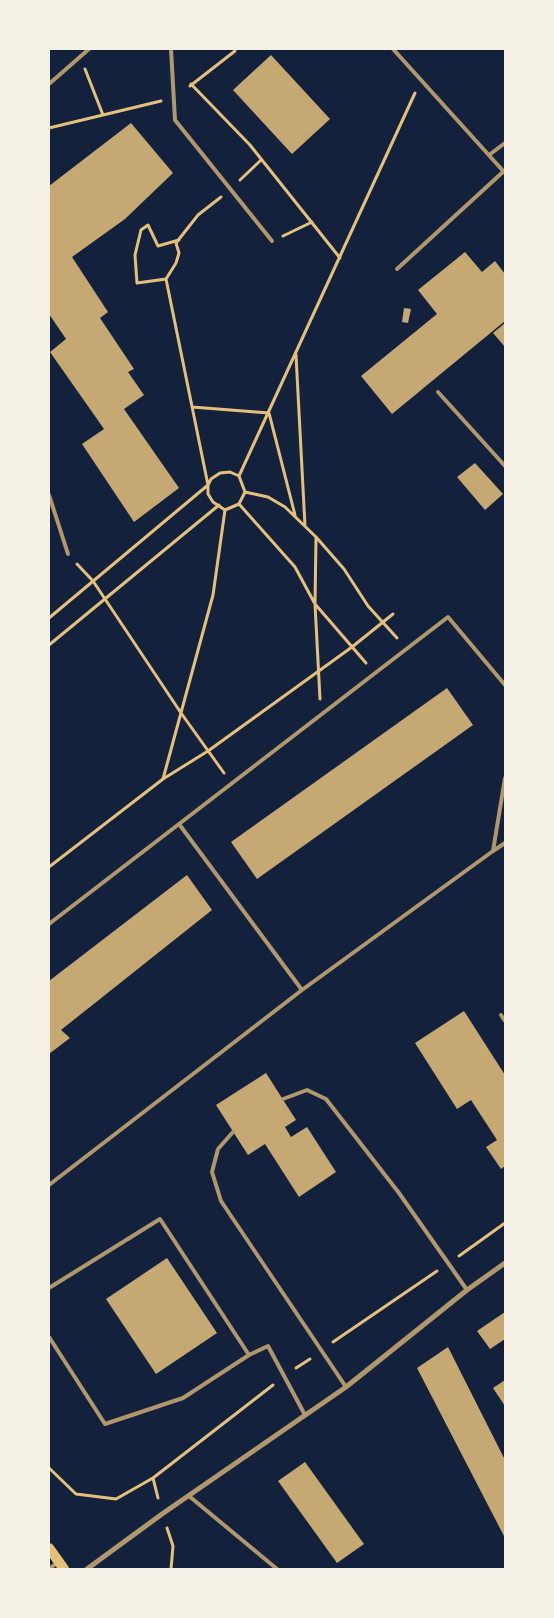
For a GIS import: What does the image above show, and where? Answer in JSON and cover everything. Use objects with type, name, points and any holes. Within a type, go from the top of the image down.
[{"type":"main road","points":[[49,1548],[61,1566]]},
{"type":"street","points":[[87,1569],[162,1514],[346,1387],[505,1263]]},
{"type":"lane","points":[[49,84],[89,49]]},
{"type":"lane","points":[[171,49],[175,120],[272,242]]},
{"type":"lane","points":[[393,49],[504,172],[398,269]]},
{"type":"lane","points":[[489,155],[505,143]]},
{"type":"lane","points":[[438,392],[505,466]]},
{"type":"lane","points":[[49,495],[68,554]]},
{"type":"lane","points":[[49,924],[448,617],[505,686]]},
{"type":"lane","points":[[494,851],[505,778]]},
{"type":"lane","points":[[179,824],[302,990]]},
{"type":"lane","points":[[49,1185],[302,990],[505,843]]},
{"type":"lane","points":[[501,1015],[505,1021]]},
{"type":"lane","points":[[283,1099],[307,1090],[326,1099],[399,1193],[468,1290]]},
{"type":"lane","points":[[233,1132],[218,1149],[212,1172],[221,1201],[346,1387]]},
{"type":"lane","points":[[49,1288],[160,1219],[250,1354]]},
{"type":"lane","points":[[49,1337],[105,1424],[183,1398],[250,1354],[268,1346],[305,1415]]},
{"type":"lane","points":[[189,1496],[277,1569]]},
{"type":"lane","points":[[49,1569],[61,1566]]},
{"type":"path","points":[[49,128],[174,98],[235,49]]},
{"type":"path","points":[[80,56],[103,115]]},
{"type":"path","points":[[225,510],[239,504],[245,492],[240,476],[421,78]]},
{"type":"path","points":[[191,84],[250,145],[340,258]]},
{"type":"path","points":[[225,510],[213,502],[208,494],[208,485],[166,279],[178,258],[179,253],[176,243],[198,215],[262,160]]},
{"type":"path","points":[[272,242],[312,222]]},
{"type":"path","points":[[166,279],[137,283],[135,255],[141,230],[148,225],[158,246],[179,240]]},
{"type":"path","points":[[296,354],[306,527]]},
{"type":"path","points":[[192,407],[269,413]]},
{"type":"path","points":[[269,413],[295,517]]},
{"type":"path","points":[[49,618],[220,473],[230,472],[240,476]]},
{"type":"path","points":[[245,492],[268,497],[286,507],[344,569],[368,606],[407,649]]},
{"type":"path","points":[[239,504],[295,567],[316,604],[375,674]]},
{"type":"path","points":[[49,645],[219,506]]},
{"type":"path","points":[[163,780],[213,595],[225,510]]},
{"type":"path","points":[[316,537],[316,604],[321,714]]},
{"type":"path","points":[[68,554],[93,581],[181,713],[231,783]]},
{"type":"path","points":[[49,867],[163,780],[208,751],[319,671],[393,614]]},
{"type":"path","points":[[49,1468],[76,1494],[116,1499],[153,1478],[162,1514],[173,1546],[171,1569]]},
{"type":"building","points":[[271,55],[330,119],[292,154],[233,90]]},
{"type":"building","points":[[131,123],[173,173],[125,219],[72,257],[108,312],[100,318],[134,369],[128,372],[144,395],[124,409],[179,488],[134,522],[82,444],[104,429],[50,352],[66,339],[49,314],[49,186]]},
{"type":"building","points":[[465,252],[482,272],[495,261],[505,274],[505,321],[392,414],[361,376],[437,314],[418,290]]},
{"type":"building","points":[[404,308],[411,309],[408,323],[402,322]]},
{"type":"building","points":[[505,323],[505,347],[493,333]]},
{"type":"building","points":[[475,463],[503,494],[485,510],[457,477]]},
{"type":"building","points":[[447,688],[473,725],[257,879],[231,842]]},
{"type":"building","points":[[187,875],[212,910],[61,1030],[70,1038],[49,1054],[49,981]]},
{"type":"building","points":[[464,1011],[505,1075],[505,1166],[501,1169],[486,1147],[497,1140],[471,1100],[457,1109],[415,1043]]},
{"type":"building","points":[[266,1073],[296,1120],[285,1127],[291,1137],[307,1127],[336,1172],[299,1197],[265,1144],[248,1155],[216,1105]]},
{"type":"building","points":[[167,1258],[217,1333],[156,1374],[106,1299]]},
{"type":"building","points":[[505,1312],[505,1339],[490,1349],[477,1331]]},
{"type":"building","points":[[448,1347],[505,1460],[505,1538],[417,1368]]},
{"type":"building","points":[[505,1380],[505,1406],[493,1388]]},
{"type":"building","points":[[305,1462],[364,1544],[337,1563],[278,1481]]}]
